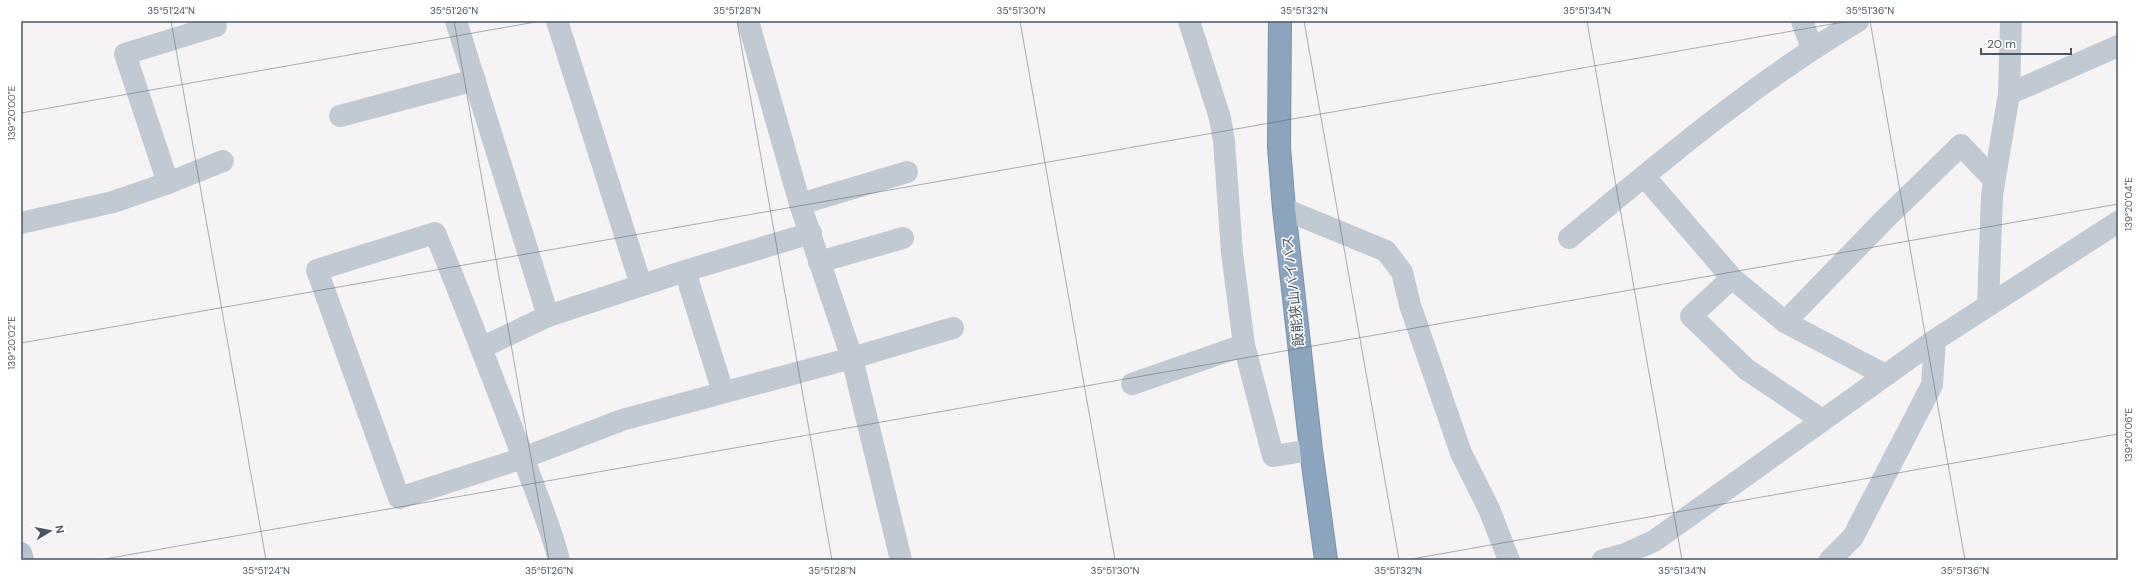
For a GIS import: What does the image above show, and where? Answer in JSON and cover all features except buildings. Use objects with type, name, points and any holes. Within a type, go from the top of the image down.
[{"type":"highway","name":"飯能狭山バイパス","points":[[1280,21],[1279,147],[1284,209],[1310,450],[1326,560]]},
{"type":"main road","points":[[21,553],[23,560]]},
{"type":"street","points":[[456,21],[548,316]]},
{"type":"street","points":[[557,21],[641,285]]},
{"type":"street","points":[[748,21],[800,204],[852,358],[901,560]]},
{"type":"street","points":[[1189,21],[1222,125],[1232,253],[1244,344],[1273,456],[1310,450]]},
{"type":"street","points":[[1802,21],[1812,48]]},
{"type":"street","points":[[1569,238],[1674,151],[1812,48],[1858,21]]},
{"type":"street","points":[[1988,306],[1994,180],[2009,94],[2011,21]]},
{"type":"street","points":[[168,183],[125,54],[216,26]]},
{"type":"street","points":[[2009,94],[2118,46]]},
{"type":"street","points":[[340,116],[475,80]]},
{"type":"street","points":[[1785,322],[1884,220],[1961,145],[1994,180]]},
{"type":"street","points":[[21,223],[113,202],[168,183],[223,161]]},
{"type":"street","points":[[800,204],[907,172]]},
{"type":"street","points":[[1644,176],[1732,278],[1785,322],[1885,375]]},
{"type":"street","points":[[1284,209],[1386,251],[1402,272],[1410,305],[1461,453],[1489,509],[1509,560]]},
{"type":"street","points":[[1603,560],[1625,554],[1654,541],[1935,340],[2118,222]]},
{"type":"street","points":[[559,560],[552,531],[523,458],[483,347],[435,233],[317,270],[400,498],[523,458],[622,420],[852,358],[953,328]]},
{"type":"street","points":[[483,347],[548,316],[685,271],[810,233]]},
{"type":"street","points":[[819,262],[902,238]]},
{"type":"street","points":[[685,271],[723,392]]},
{"type":"street","points":[[1732,278],[1690,316],[1746,369],[1822,420]]},
{"type":"street","points":[[1830,560],[1853,537],[1932,385],[1935,340]]},
{"type":"street","points":[[1132,384],[1244,344]]},
{"type":"street","points":[[1625,554],[1646,560]]}]
